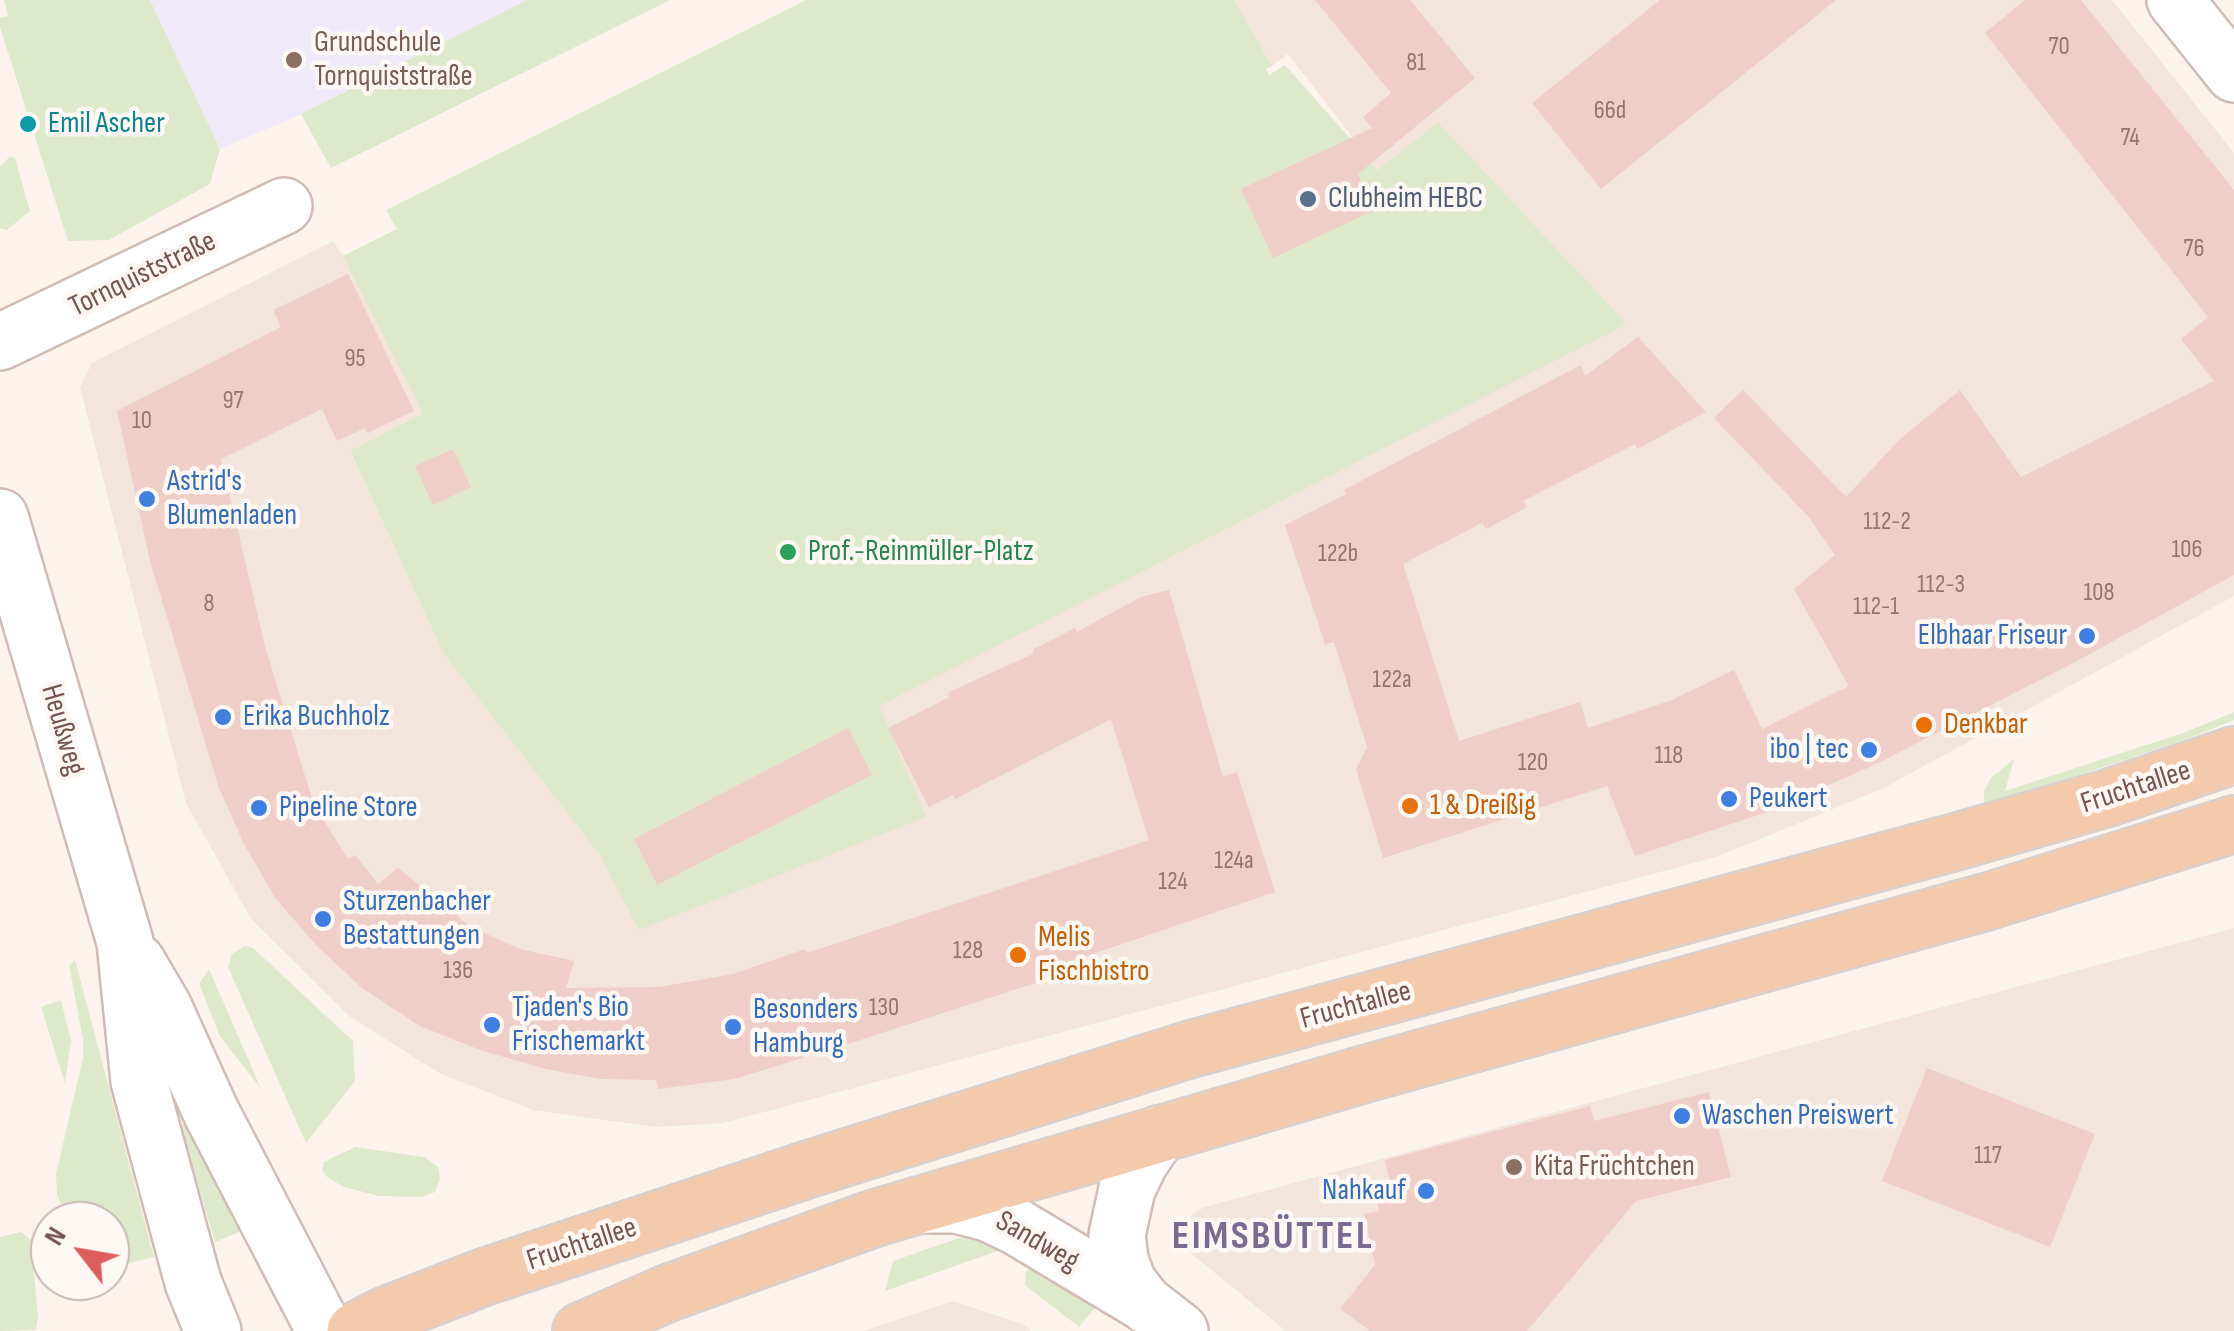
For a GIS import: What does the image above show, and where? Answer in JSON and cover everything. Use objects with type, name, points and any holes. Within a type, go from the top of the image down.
[{"type":"main road","name":"Fruchtallee","points":[[356,1331],[484,1277],[1191,1049],[1955,842],[2108,798],[2234,755]]},
{"type":"main road","points":[[581,1331],[687,1286],[875,1218],[1988,900],[2234,824]]},
{"type":"street","points":[[2175,0],[2234,74]]},
{"type":"street","name":"Tornquiststraße","points":[[0,342],[284,206]]},
{"type":"street","name":"Heußweg","points":[[0,517],[125,942],[139,1081],[193,1282],[213,1331]]},
{"type":"street","name":"Heußweg","points":[[125,942],[164,1008],[237,1164],[325,1331]]},
{"type":"street","name":"Sandweg","points":[[1159,1134],[1127,1190],[1117,1235],[1128,1282],[1162,1317]]},
{"type":"street","name":"Sandweg","points":[[923,1205],[956,1205],[988,1213],[1162,1317]]},
{"type":"shaded area","name":"Grundschule Tornquiststraße","points":[[150,0],[527,0],[302,114],[220,149]]},
{"type":"shaded area","points":[[1234,0],[2112,0],[2234,153],[2234,596],[1884,788],[1716,857],[723,1123],[656,1127],[533,1110],[441,1074],[349,1016],[251,919],[186,803],[80,387],[92,363],[333,241],[352,269],[423,413],[350,452],[443,653],[599,854],[640,930],[865,680],[1627,324],[1438,122],[1379,171],[1288,54],[1272,66]]},
{"type":"shaded area","points":[[2234,928],[2234,1331],[1286,1331],[1193,1255],[1185,1243],[1185,1227],[1193,1213],[1205,1207]]},
{"type":"shaded area","points":[[953,1301],[1032,1331],[864,1331]]},
{"type":"green space","points":[[4,0],[150,0],[220,149],[210,184],[109,240],[68,241],[0,27],[0,18],[8,16]]},
{"type":"green space","points":[[527,0],[670,0],[331,168],[301,114]]},
{"type":"green space","name":"Prof.-Reinmüller-Platz","points":[[806,0],[1234,0],[1272,66],[1266,69],[1269,75],[1285,65],[1378,170],[1438,122],[1627,324],[879,706],[926,817],[639,930],[599,854],[443,653],[350,451],[423,413],[343,256],[397,229],[386,210]]},
{"type":"green space","points":[[10,156],[15,158],[30,211],[7,230],[0,228],[0,167]]},
{"type":"green space","points":[[2234,712],[2234,720],[2187,739],[2002,801],[1984,802],[1984,791],[1991,778],[2014,759],[2005,791],[2186,732]]},
{"type":"green space","points":[[245,946],[253,948],[353,1041],[355,1081],[306,1143],[228,967],[232,954]]},
{"type":"green space","points":[[75,960],[154,1257],[130,1263],[130,1201],[60,1201],[57,1195],[56,1174],[83,1058],[69,965]]},
{"type":"green space","points":[[209,969],[261,1089],[220,1036],[199,984]]},
{"type":"green space","points":[[61,1000],[71,1041],[65,1083],[41,1007]]},
{"type":"green space","points":[[189,1119],[244,1230],[215,1242],[181,1126]]},
{"type":"green space","points":[[355,1147],[424,1157],[438,1167],[440,1179],[435,1192],[421,1197],[379,1196],[344,1187],[328,1178],[322,1170],[324,1162]]},
{"type":"green space","points":[[21,1232],[30,1239],[30,1301],[36,1301],[36,1330],[0,1331],[0,1237]]},
{"type":"green space","points":[[959,1238],[1014,1245],[885,1291],[893,1261]]},
{"type":"green space","points":[[1037,1262],[1098,1304],[1079,1327],[1025,1285],[1026,1272]]},
{"type":"building","points":[[1315,0],[1410,0],[1475,78],[1358,174],[1375,210],[1273,258],[1241,189],[1372,128],[1363,117],[1391,93]]},
{"type":"building","points":[[1660,0],[1836,0],[1601,189],[1532,103]]},
{"type":"building","points":[[2025,0],[2081,0],[2234,190],[2234,575],[1872,766],[1767,812],[1635,856],[1607,786],[1383,858],[1356,769],[1367,747],[1334,642],[1325,644],[1285,525],[1346,494],[1344,490],[1581,365],[1585,376],[1638,337],[1706,412],[1637,449],[1635,444],[1523,501],[1527,507],[1486,529],[1482,523],[1403,564],[1459,741],[1580,702],[1588,728],[1672,700],[1734,670],[1762,729],[1849,686],[1794,589],[1835,555],[1808,516],[1714,418],[1743,390],[1846,497],[1900,439],[1960,390],[2021,477],[2214,381],[2181,339],[2208,317],[1985,33]]},
{"type":"building","points":[[348,274],[414,411],[367,433],[365,428],[337,441],[322,409],[221,459],[266,650],[314,805],[348,859],[355,855],[378,884],[398,868],[471,927],[520,949],[574,961],[566,988],[659,987],[733,974],[805,949],[807,953],[1149,840],[1111,719],[955,799],[953,795],[929,807],[888,728],[948,698],[949,692],[1033,654],[1034,649],[1075,628],[1077,632],[1141,597],[1169,590],[1223,777],[1237,772],[1275,892],[1066,963],[1069,972],[851,1043],[734,1079],[658,1089],[656,1080],[600,1079],[483,1051],[420,1026],[362,988],[317,946],[276,899],[244,844],[219,788],[150,561],[117,411],[281,327],[273,310]]},
{"type":"building","points":[[453,449],[471,487],[433,505],[415,466]]},
{"type":"building","points":[[848,728],[872,775],[657,885],[634,839]]},
{"type":"building","points":[[1927,1068],[2095,1134],[2050,1247],[1882,1181]]},
{"type":"building","points":[[1709,1092],[1731,1177],[1636,1201],[1527,1331],[1370,1331],[1340,1309],[1375,1265],[1364,1214],[1379,1211],[1374,1186],[1390,1182],[1385,1160],[1590,1106],[1594,1121]]},
{"type":"place","name":"Grundschule Tornquiststraße","points":[[294,60]]},
{"type":"place","name":"Emil Ascher","points":[[28,124]]},
{"type":"place","name":"Clubheim HEBC","points":[[1308,199]]},
{"type":"place","name":"Astrid's Blumenladen","points":[[147,499]]},
{"type":"place","name":"Prof.-Reinmüller-Platz","points":[[788,552]]},
{"type":"place","name":"Elbhaar Friseur","points":[[2087,636]]},
{"type":"place","name":"Erika Buchholz","points":[[223,717]]},
{"type":"place","name":"Denkbar","points":[[1924,725]]},
{"type":"place","name":"ibo | tec","points":[[1869,750]]},
{"type":"place","name":"Peukert","points":[[1729,799]]},
{"type":"place","name":"1 & Dreißig","points":[[1410,806]]},
{"type":"place","name":"Pipeline Store","points":[[259,808]]},
{"type":"place","name":"Sturzenbacher Bestattungen","points":[[323,919]]},
{"type":"place","name":"Melis Fischbistro","points":[[1018,955]]},
{"type":"place","name":"Tjaden's Bio Frischemarkt","points":[[492,1025]]},
{"type":"place","name":"Besonders Hamburg","points":[[733,1027]]},
{"type":"place","name":"Waschen Preiswert","points":[[1682,1116]]},
{"type":"place","name":"Kita Früchtchen","points":[[1514,1167]]},
{"type":"place","name":"Nahkauf","points":[[1426,1191]]},
{"type":"district","name":"EIMSBÜTTEL","points":[[1273,1238]]}]
